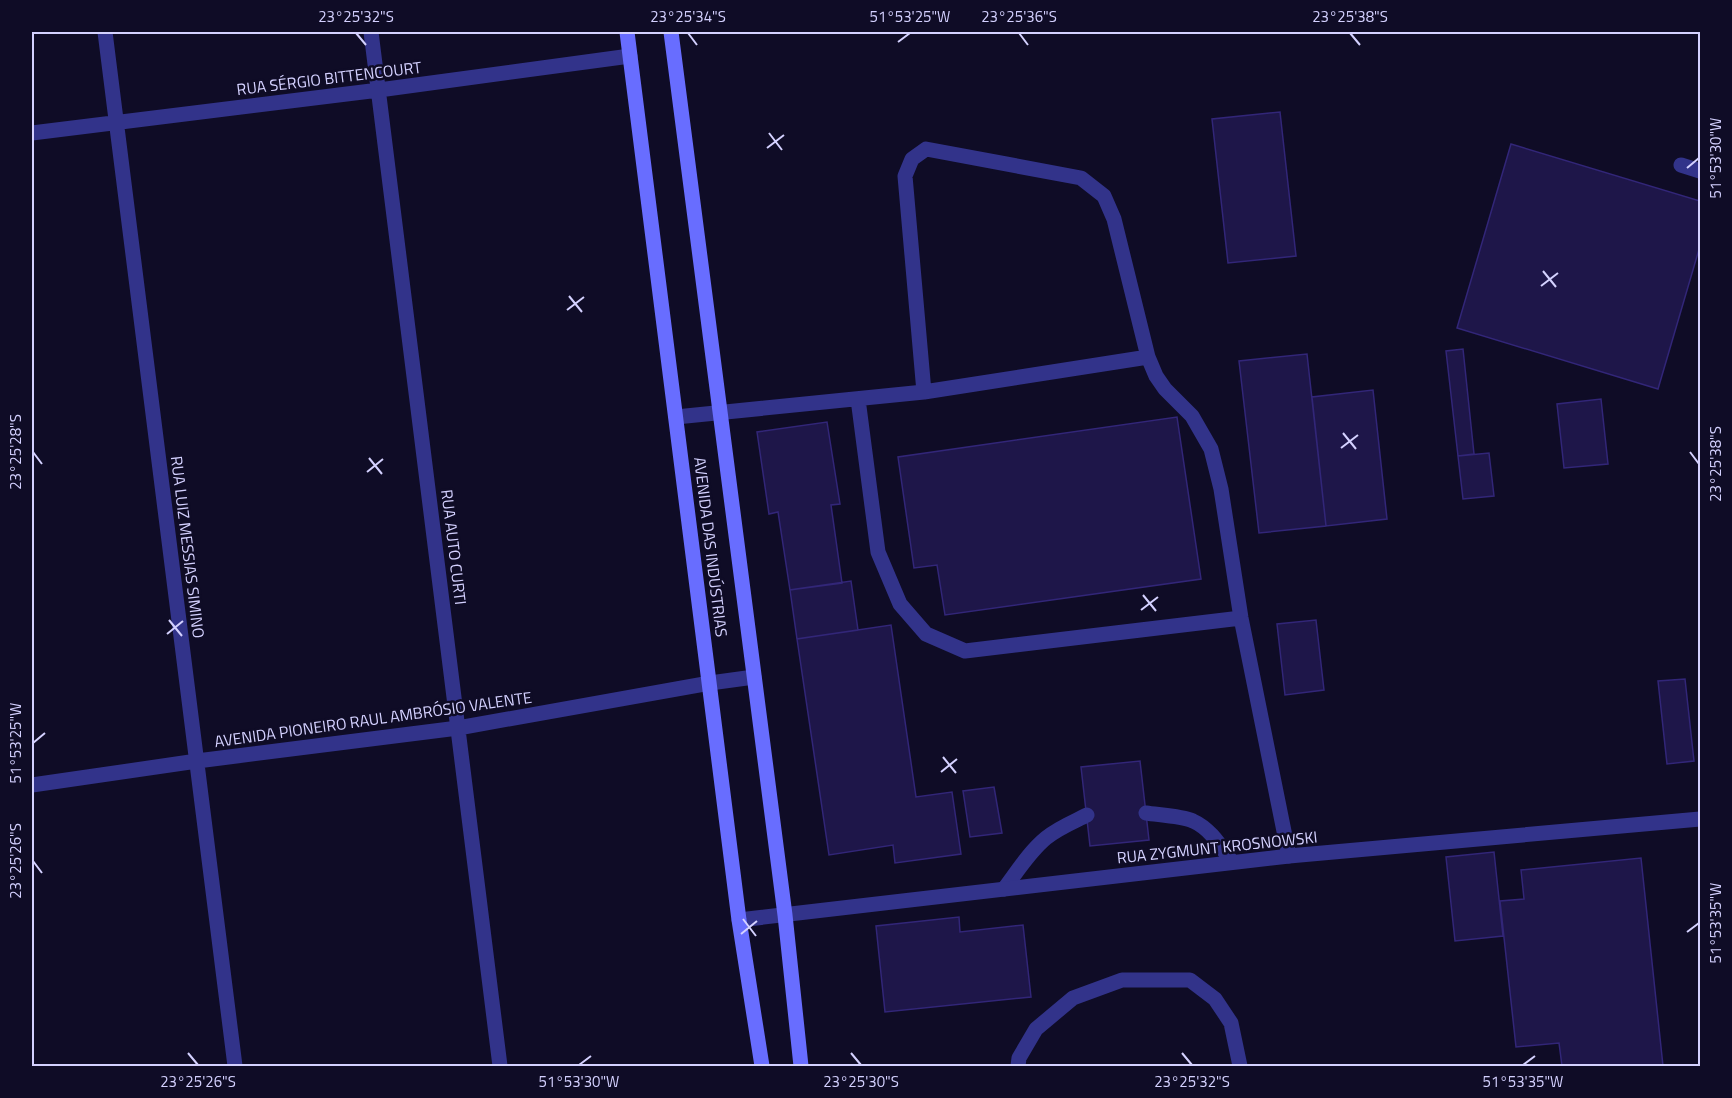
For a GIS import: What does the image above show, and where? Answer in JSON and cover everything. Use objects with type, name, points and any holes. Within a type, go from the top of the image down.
[{"type":"main road","name":"AVENIDA DAS INDÚSTRIAS","points":[[627,32],[739,920],[762,1066]]},
{"type":"main road","name":"AVENIDA DAS INDÚSTRIAS","points":[[671,32],[785,915],[801,1066]]},
{"type":"street","name":"RUA LUIZ MESSIAS SIMINO","points":[[105,32],[235,1066]]},
{"type":"street","name":"RUA AUTO CURTI","points":[[371,32],[500,1066]]},
{"type":"street","name":"RUA SÉRGIO BITTENCOURT","points":[[32,133],[630,56]]},
{"type":"street","points":[[924,392],[905,176],[912,159],[926,149],[1081,178],[1104,196],[1114,219],[1148,357],[1156,376],[1165,389],[1192,416],[1211,449],[1221,489],[1241,618],[1289,856]]},
{"type":"street","points":[[1681,165],[1701,171]]},
{"type":"street","points":[[676,417],[924,392],[1148,357]]},
{"type":"street","points":[[858,399],[878,552],[900,604],[926,634],[965,651],[1241,618]]},
{"type":"street","name":"AVENIDA PIONEIRO RAUL AMBRÓSIO VALENTE","points":[[32,785],[197,761],[458,728],[754,677]]},
{"type":"street","points":[[1146,813],[1191,820],[1207,830],[1232,862]]},
{"type":"street","points":[[1004,889],[1046,838],[1087,815]]},
{"type":"street","name":"RUA ZYGMUNT KROSNOWSKI","points":[[739,920],[1289,856],[1701,819]]},
{"type":"street","points":[[1018,1066],[1019,1058],[1036,1029],[1073,998],[1122,980],[1190,980],[1215,999],[1231,1023],[1240,1066]]},
{"type":"building","points":[[1280,112],[1296,256],[1228,263],[1212,119]]},
{"type":"building","points":[[1511,144],[1700,201],[1700,246],[1658,389],[1457,328]]},
{"type":"building","points":[[1463,349],[1474,454],[1458,456],[1446,351]]},
{"type":"building","points":[[1307,354],[1326,526],[1259,533],[1239,361]]},
{"type":"building","points":[[1373,390],[1387,519],[1326,526],[1312,397]]},
{"type":"building","points":[[1601,399],[1608,464],[1564,468],[1557,404]]},
{"type":"building","points":[[1177,417],[1201,579],[945,615],[937,565],[914,568],[898,457]]},
{"type":"building","points":[[827,422],[840,504],[831,505],[842,583],[790,590],[778,512],[769,514],[757,432]]},
{"type":"building","points":[[1489,453],[1494,496],[1463,499],[1458,456]]},
{"type":"building","points":[[851,581],[858,630],[797,639],[790,590]]},
{"type":"building","points":[[1316,620],[1324,690],[1285,695],[1277,624]]},
{"type":"building","points":[[891,625],[916,797],[952,792],[961,854],[895,863],[893,845],[829,855],[797,639]]},
{"type":"building","points":[[1685,679],[1694,761],[1667,764],[1658,681]]},
{"type":"building","points":[[1140,761],[1149,840],[1090,846],[1081,767]]},
{"type":"building","points":[[994,787],[1002,833],[970,837],[963,791]]},
{"type":"building","points":[[1494,852],[1503,936],[1455,941],[1446,857]]},
{"type":"building","points":[[1641,858],[1663,1066],[1562,1066],[1559,1043],[1516,1047],[1500,901],[1524,899],[1521,870]]},
{"type":"building","points":[[959,917],[960,932],[1023,925],[1031,997],[885,1012],[876,926]]}]
